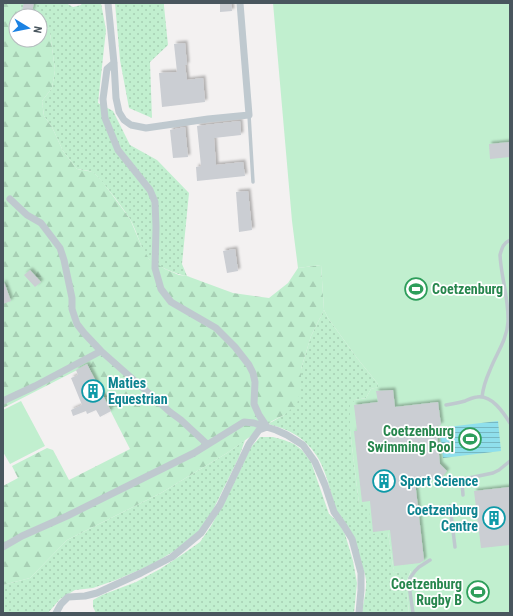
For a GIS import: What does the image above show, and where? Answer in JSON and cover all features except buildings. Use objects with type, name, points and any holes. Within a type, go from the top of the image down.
[{"type":"street","points":[[108,3],[116,98],[119,112],[124,120],[130,125],[146,128],[249,114],[240,3]]},
{"type":"street","points":[[114,63],[107,69],[104,84],[103,99],[105,118],[118,150],[150,190],[155,202],[156,228],[154,268],[161,289],[171,302],[216,328],[235,347],[249,365],[255,382],[254,404],[267,428]]},
{"type":"street","points":[[10,199],[27,215],[41,223],[60,248],[72,298],[72,309],[77,324],[84,333],[101,351],[207,444]]},
{"type":"street","points":[[3,401],[101,351]]},
{"type":"street","points":[[3,547],[22,536],[67,516],[187,456],[244,422],[254,423],[287,435],[303,445],[315,462],[334,512],[352,540],[361,573],[359,613]]},
{"type":"street","points":[[56,613],[61,604],[68,597],[85,596],[97,593],[141,573],[172,557],[201,533],[220,505],[250,444],[259,430],[267,428]]},
{"type":"lane","points":[[249,114],[253,182]]},
{"type":"lane","points":[[482,397],[483,388],[506,335],[508,322],[507,305],[500,255],[504,244],[510,240]]},
{"type":"lane","points":[[446,405],[462,402],[476,397],[482,397],[491,401],[498,407],[510,423]]},
{"type":"lane","points":[[463,495],[462,482],[464,478],[493,473],[510,461]]},
{"type":"lane","points":[[450,506],[455,547]]},
{"type":"lane","points":[[413,613],[410,578],[419,567],[430,560]]},
{"type":"green space","points":[[3,3],[21,3],[21,8],[8,8],[8,48],[48,48],[48,29],[50,29],[55,70],[52,88],[42,101],[44,116],[52,127],[63,151],[77,169],[93,172],[102,181],[130,219],[141,245],[149,259],[165,269],[179,275],[187,276],[233,293],[269,298],[288,283],[298,268],[321,265],[324,310],[311,336],[301,369],[301,387],[297,404],[284,415],[272,421],[227,453],[161,493],[67,540],[30,578],[3,585],[3,486],[18,478],[12,466],[47,448],[53,450],[69,480],[130,449],[87,365],[3,408]]},
{"type":"green space","points":[[21,3],[66,3],[73,7],[81,5],[82,3],[101,3],[106,30],[98,103],[113,111],[130,145],[157,160],[189,193],[182,264],[187,276],[178,274],[155,264],[148,258],[130,219],[112,194],[95,174],[86,170],[77,169],[63,151],[52,127],[44,116],[42,101],[52,88],[55,70],[50,29],[48,29],[48,8],[21,8]]},
{"type":"green space","points":[[115,3],[164,3],[168,45],[150,62],[152,118],[129,108],[120,60]]},
{"type":"green space","name":"Coetzenburg","points":[[273,3],[510,3],[510,613],[409,613],[406,583],[411,571],[394,573],[388,532],[372,534],[368,504],[359,504],[350,430],[350,405],[355,400],[366,398],[371,389],[378,387],[378,384],[357,358],[328,318],[324,310],[321,265],[298,268],[292,221]]},
{"type":"green space","points":[[324,310],[328,318],[379,387],[371,389],[366,398],[355,400],[350,430],[359,504],[368,503],[388,532],[394,573],[411,570],[406,583],[409,613],[362,613],[366,588],[365,574],[337,512],[323,468],[314,452],[299,437],[284,429],[268,424],[284,415],[301,387],[301,369],[311,336]]},
{"type":"green space","points":[[21,401],[45,446],[10,464],[3,452],[3,410]]},
{"type":"green space","points":[[260,437],[273,437],[294,444],[302,450],[311,462],[329,514],[338,522],[345,534],[353,561],[357,583],[354,613],[96,613],[93,607],[93,600],[136,582],[160,569],[200,542],[211,526],[232,487],[251,447]]},
{"type":"green space","points":[[245,440],[239,457],[205,524],[194,537],[176,550],[151,565],[116,580],[93,588],[75,590],[60,599],[48,613],[3,613],[3,585],[30,578],[67,540],[161,493],[227,453]]},
{"type":"water","name":"Coetzenburg Swimming Pool","points":[[498,421],[501,451],[443,458],[439,428]]},
{"type":"place","name":"Coetzenburg","points":[[416,289]]},
{"type":"place","name":"Maties Equestrian","points":[[93,391]]},
{"type":"place","name":"Coetzenburg Swimming Pool","points":[[470,439]]},
{"type":"place","name":"Sport Science","points":[[384,481]]},
{"type":"place","name":"Coetzenburg Centre","points":[[494,518]]},
{"type":"place","name":"Coetzenburg Rugby B","points":[[478,592]]}]
